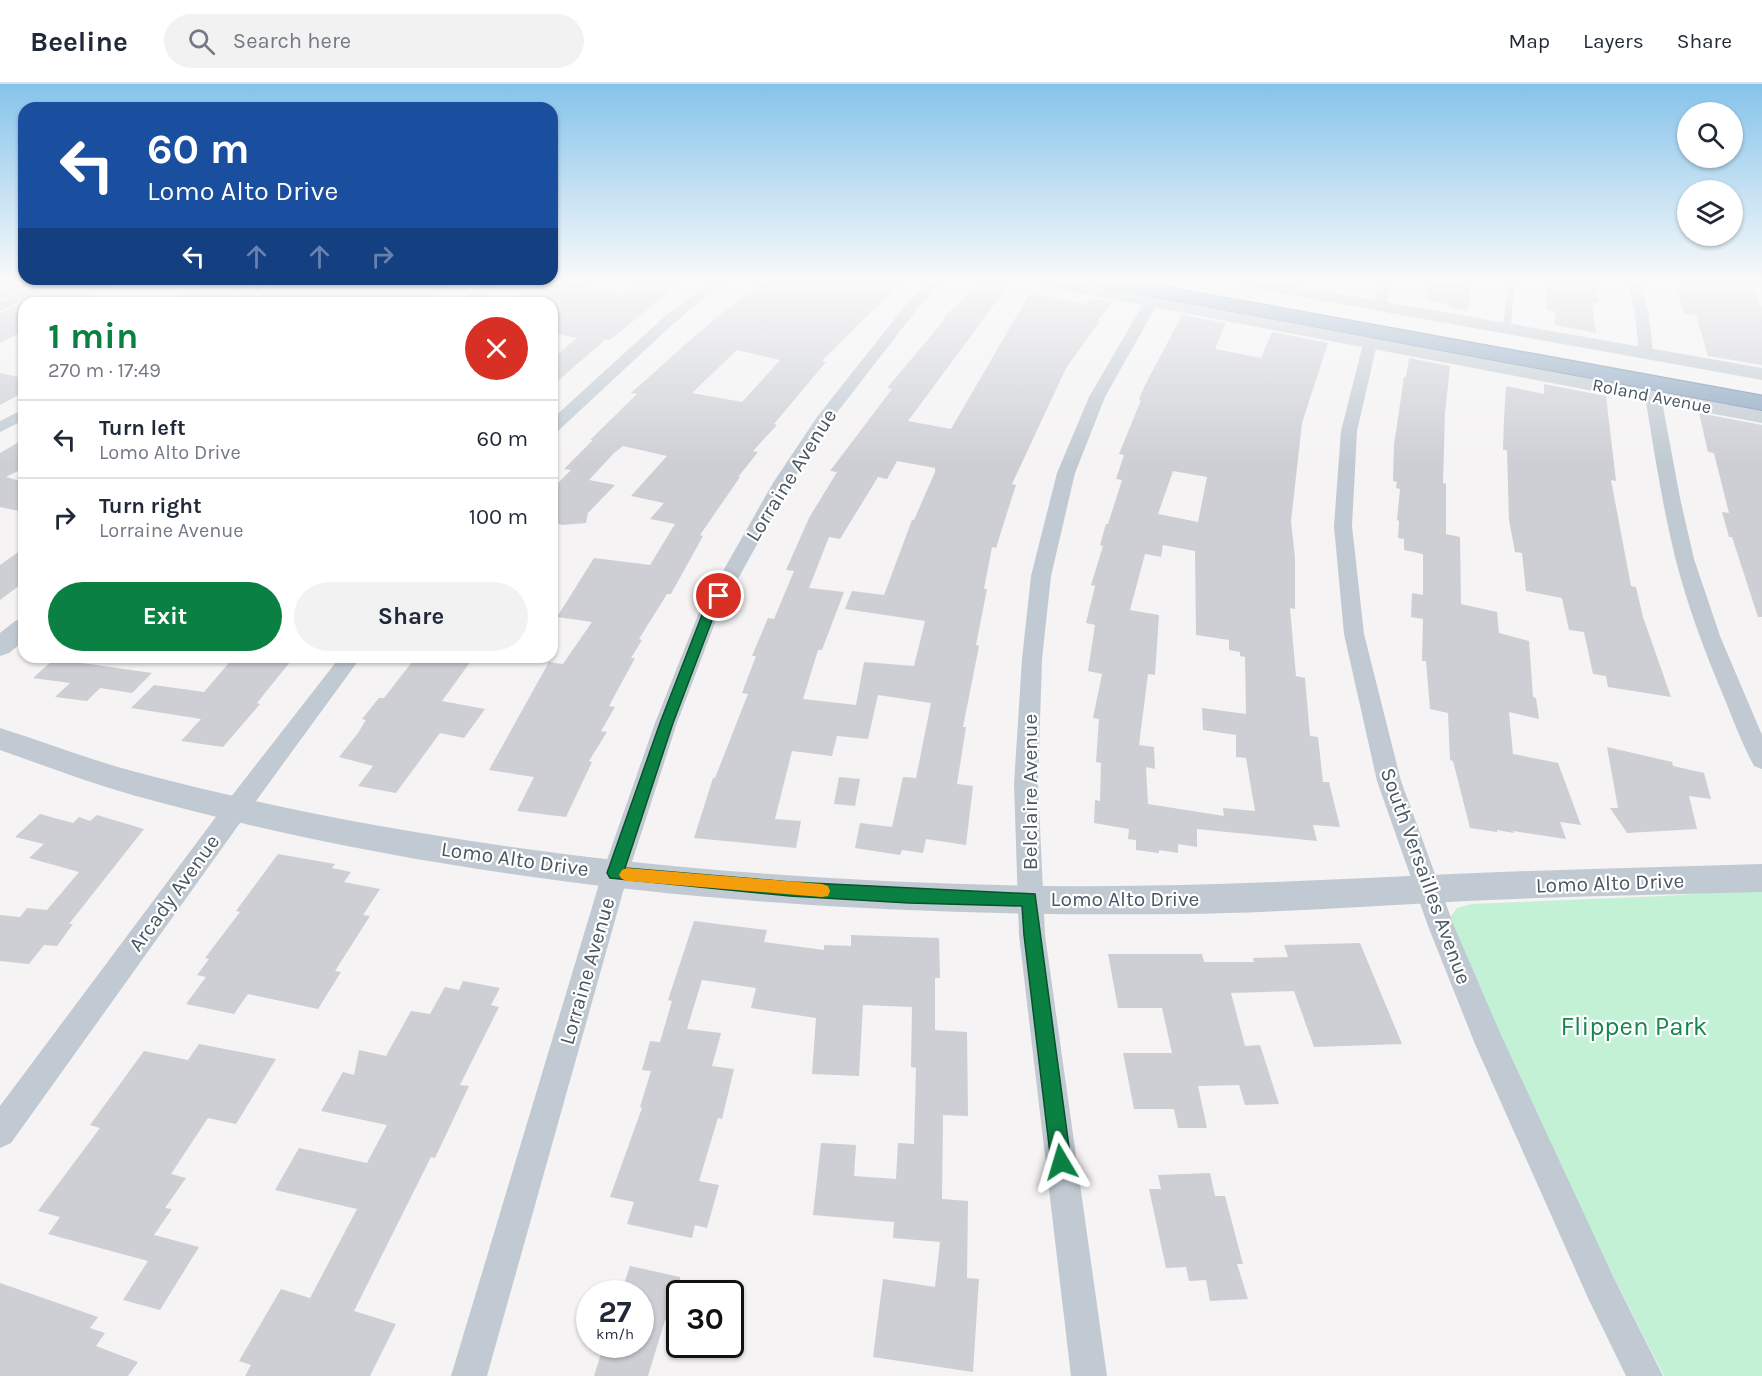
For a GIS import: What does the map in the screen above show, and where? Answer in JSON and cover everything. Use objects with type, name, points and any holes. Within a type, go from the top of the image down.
[{"type":"highway","points":[[1434,342],[1762,403]]},
{"type":"highway","points":[[1500,342],[1762,390]]},
{"type":"street","points":[[558,422],[645,342]]},
{"type":"street","name":"Lorraine Avenue","points":[[469,1376],[615,873],[666,723],[708,615],[782,483],[825,417],[884,342]]},
{"type":"street","name":"Belclaire Avenue","points":[[1089,1376],[1032,935],[1026,784],[1032,659],[1043,565],[1065,473],[1097,397],[1129,342]]},
{"type":"street","name":"Roland Avenue","points":[[1361,342],[1762,417]]},
{"type":"street","points":[[1589,342],[1762,374]]},
{"type":"street","points":[[1645,342],[1646,353]]},
{"type":"street","name":"South Versailles Avenue","points":[[1370,344],[1349,431],[1343,526],[1354,634],[1389,781],[1427,889],[1490,1044],[1600,1286],[1645,1376]]},
{"type":"street","points":[[1653,396],[1668,490],[1686,560],[1725,676],[1762,760]]},
{"type":"street","points":[[0,427],[18,417]]},
{"type":"street","points":[[0,647],[18,632]]},
{"type":"street","name":"Arcady Avenue","points":[[0,1132],[236,809],[346,663]]},
{"type":"street","name":"Lomo Alto Drive","points":[[0,739],[131,783],[338,831],[485,856],[615,873],[802,890],[1030,899],[1278,898],[1427,889],[1762,878]]},
{"type":"green space","name":"Flippen Park","points":[[1762,891],[1762,1376],[1664,1376],[1574,1199],[1520,1083],[1452,925],[1451,916],[1457,908],[1472,904]]},
{"type":"building","points":[[572,342],[602,342],[558,381],[558,354]]},
{"type":"building","points":[[688,342],[841,342],[822,361],[826,362],[774,424],[777,425],[753,451],[758,452],[738,477],[740,477],[700,535],[703,536],[671,594],[667,594],[639,639],[642,640],[631,658],[635,658],[609,706],[615,707],[601,731],[607,732],[589,761],[592,762],[566,817],[517,811],[534,777],[489,770],[548,663],[563,664],[592,622],[558,615],[594,558],[650,565],[675,524],[650,519],[664,503],[631,496],[667,456],[623,446],[589,480],[615,485],[588,513],[586,523],[558,524],[558,483],[571,470],[564,469],[637,394],[631,393]],"holes":[[[737,350],[780,360],[742,402],[692,393]]]},
{"type":"building","points":[[925,342],[966,342],[908,421],[951,429],[1001,342],[1085,342],[1066,368],[1012,484],[1016,485],[996,548],[992,547],[984,589],[987,589],[976,645],[979,646],[963,727],[966,727],[957,784],[973,786],[966,845],[926,839],[923,853],[902,850],[900,855],[855,848],[860,823],[892,827],[903,777],[916,778],[931,703],[878,695],[868,739],[837,736],[832,756],[792,751],[775,819],[801,821],[796,848],[694,838],[713,778],[715,778],[748,694],[742,693],[756,656],[752,656],[768,618],[774,619],[794,571],[786,570],[809,518],[837,472],[830,471],[892,389],[887,388]],"holes":[[[897,461],[935,468],[914,520],[912,520],[884,595],[852,591],[845,609],[925,621],[914,666],[864,662],[856,705],[803,699],[818,650],[822,650],[844,592],[809,588],[829,537],[840,539],[878,477],[887,479]]]},
{"type":"building","points":[[1168,342],[1218,342],[1215,349],[1261,358],[1268,342],[1328,343],[1302,423],[1291,521],[1295,558],[1295,609],[1290,608],[1296,676],[1305,678],[1310,736],[1318,737],[1323,782],[1329,782],[1340,827],[1313,825],[1317,841],[1197,829],[1197,847],[1178,844],[1178,853],[1159,850],[1159,853],[1136,850],[1136,840],[1128,839],[1129,829],[1094,823],[1095,800],[1100,801],[1101,763],[1096,762],[1099,719],[1093,718],[1102,674],[1088,671],[1095,625],[1086,623],[1095,586],[1091,585],[1103,546],[1100,545],[1122,480],[1116,479],[1124,455],[1119,454],[1141,400],[1139,399]],"holes":[[[1173,471],[1207,477],[1198,522],[1158,514]],[[1163,545],[1195,551],[1196,635],[1229,640],[1229,650],[1240,652],[1240,656],[1245,657],[1246,714],[1202,708],[1203,730],[1236,735],[1236,757],[1246,758],[1255,811],[1223,808],[1224,816],[1148,804],[1146,767],[1155,769],[1154,747],[1139,745],[1148,674],[1155,675],[1159,615],[1130,610],[1145,554],[1161,557]]]},
{"type":"building","points":[[1704,342],[1762,342],[1762,365],[1708,356]]},
{"type":"building","points":[[1409,358],[1450,366],[1445,413],[1443,483],[1446,484],[1446,534],[1460,537],[1461,604],[1497,612],[1499,633],[1529,641],[1533,697],[1536,698],[1539,719],[1509,712],[1513,754],[1558,763],[1581,825],[1560,822],[1566,839],[1513,831],[1514,833],[1470,828],[1453,761],[1450,760],[1448,713],[1430,709],[1426,661],[1422,661],[1423,619],[1411,617],[1412,593],[1423,595],[1423,554],[1404,550],[1404,539],[1398,538],[1400,489],[1396,488],[1397,482],[1393,481],[1394,445]]},
{"type":"building","points":[[0,373],[18,377],[18,395],[0,405]]},
{"type":"building","points":[[1544,384],[1606,396],[1616,481],[1611,480],[1631,586],[1636,587],[1643,617],[1671,697],[1608,687],[1606,676],[1593,674],[1584,632],[1569,630],[1562,598],[1526,591],[1522,553],[1515,552],[1509,520],[1507,450],[1503,450],[1506,386],[1544,394]]},
{"type":"building","points":[[1699,413],[1762,425],[1762,617],[1758,617],[1732,537],[1729,537],[1722,512],[1729,513],[1714,453],[1708,452]]},
{"type":"building","points":[[18,442],[18,471],[6,477],[18,480],[18,511],[0,507],[0,453]]},
{"type":"building","points":[[18,552],[18,586],[0,600],[0,565]]},
{"type":"building","points":[[50,663],[82,663],[152,673],[132,693],[100,688],[87,701],[55,697],[70,683],[33,678]]},
{"type":"building","points":[[229,663],[289,663],[257,703],[260,704],[223,747],[181,741],[201,719],[131,708],[154,685],[204,692]]},
{"type":"building","points":[[411,663],[470,663],[442,701],[485,709],[464,738],[440,733],[396,793],[358,786],[373,766],[339,757],[366,720],[362,719],[379,698],[384,698]]},
{"type":"building","points":[[1607,747],[1672,762],[1673,766],[1704,773],[1711,799],[1689,796],[1697,829],[1627,833],[1610,808],[1618,808]]},
{"type":"building","points":[[839,777],[860,779],[855,806],[834,804]]},
{"type":"building","points":[[40,814],[73,823],[79,817],[90,821],[97,815],[144,829],[69,924],[73,924],[57,946],[44,945],[29,964],[0,961],[0,915],[20,917],[27,908],[47,910],[79,872],[29,858],[44,844],[15,837]]},
{"type":"building","points":[[278,854],[335,864],[332,868],[351,872],[344,882],[380,889],[363,915],[370,916],[335,971],[341,972],[318,1009],[248,994],[234,1014],[186,1004],[206,977],[197,975],[209,959],[205,958],[240,912],[236,911]]},
{"type":"building","points":[[694,921],[767,930],[764,942],[824,950],[824,945],[851,946],[851,935],[939,938],[940,978],[935,978],[935,1030],[967,1032],[968,1116],[943,1115],[942,1199],[968,1201],[967,1278],[979,1279],[973,1372],[873,1357],[883,1279],[935,1287],[940,1242],[893,1238],[894,1222],[813,1215],[821,1143],[856,1145],[854,1176],[896,1179],[898,1143],[914,1144],[916,1068],[911,1067],[912,1007],[863,1005],[859,1076],[812,1074],[816,1018],[751,1008],[756,988],[702,980],[687,1029],[721,1033],[712,1066],[734,1069],[722,1119],[718,1118],[699,1181],[719,1185],[707,1228],[695,1225],[692,1238],[627,1224],[634,1202],[610,1197],[642,1108],[640,1107],[651,1071],[642,1070],[650,1041],[660,1042],[672,1001],[668,1000]]},
{"type":"building","points":[[1360,943],[1402,1044],[1314,1047],[1294,991],[1231,993],[1245,1046],[1260,1045],[1279,1104],[1245,1105],[1239,1085],[1198,1086],[1207,1128],[1178,1128],[1174,1109],[1134,1109],[1123,1053],[1172,1053],[1162,1008],[1118,1008],[1108,954],[1202,954],[1204,962],[1254,962],[1253,958],[1288,957],[1284,945]]},
{"type":"building","points":[[463,981],[500,988],[491,1005],[499,1007],[460,1085],[469,1086],[435,1158],[431,1157],[354,1311],[396,1324],[370,1376],[245,1376],[251,1365],[239,1361],[281,1289],[310,1298],[357,1209],[275,1190],[299,1148],[367,1163],[387,1125],[321,1111],[343,1072],[354,1075],[359,1050],[386,1056],[411,1011],[430,1014],[445,987],[459,990]]},
{"type":"building","points":[[199,1044],[276,1059],[236,1124],[208,1118],[171,1174],[186,1178],[165,1208],[172,1209],[154,1235],[199,1247],[160,1310],[123,1300],[148,1261],[48,1234],[60,1217],[38,1211],[100,1128],[90,1125],[144,1051],[188,1060]]},
{"type":"building","points":[[1210,1173],[1215,1196],[1225,1196],[1243,1264],[1237,1264],[1248,1299],[1210,1301],[1206,1280],[1189,1281],[1186,1267],[1166,1268],[1149,1189],[1161,1189],[1158,1175]]},
{"type":"building","points":[[630,1266],[680,1277],[680,1280],[666,1280],[666,1320],[654,1356],[654,1280],[625,1280]]},
{"type":"building","points":[[0,1283],[98,1317],[90,1328],[105,1333],[96,1346],[138,1362],[128,1376],[0,1376]]},
{"type":"building","points":[[600,1358],[653,1358],[648,1376],[594,1376]]},
{"type":"slow traffic","points":[[627,875],[822,891]]},
{"type":"route","points":[[719,596],[708,615],[666,723],[615,873],[790,889],[909,896],[1030,899],[1032,935],[1061,1162]]}]
